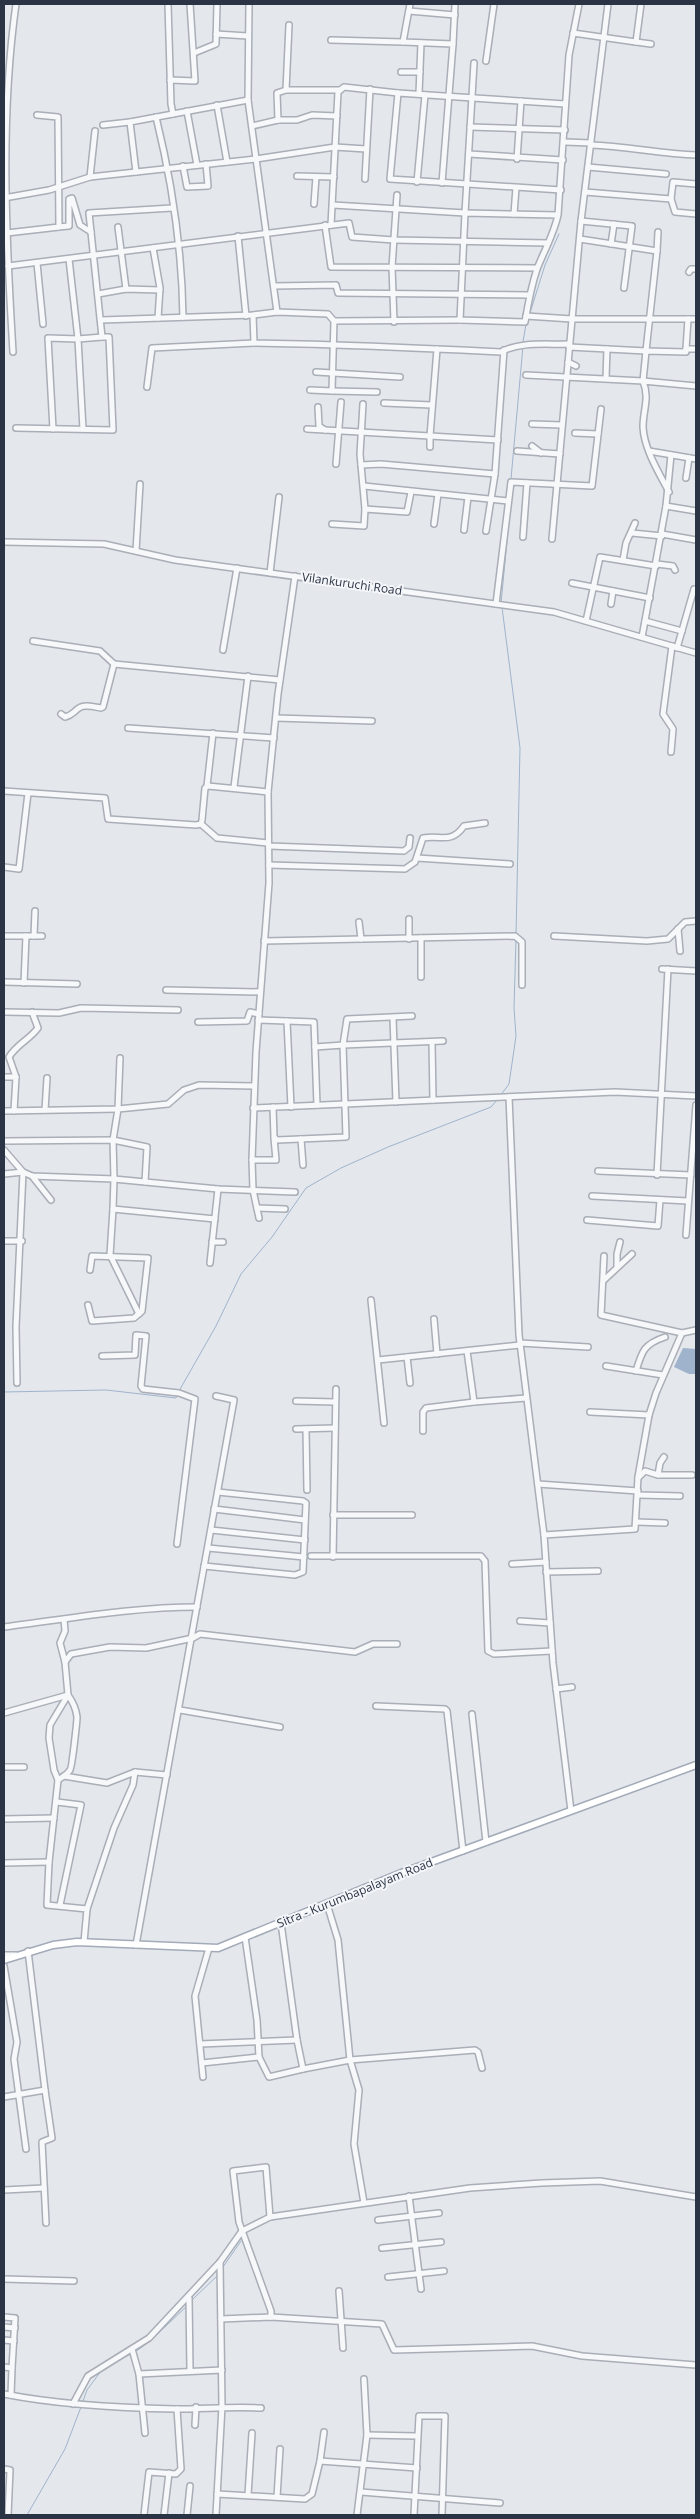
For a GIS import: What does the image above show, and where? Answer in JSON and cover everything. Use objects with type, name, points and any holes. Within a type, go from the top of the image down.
[{"type":"main road","name":"Sitra - Kurumbapalayam Road","points":[[4,1960],[28,1951],[53,1945],[84,1942],[218,1948],[486,1842],[696,1765]]},
{"type":"street","points":[[13,352],[5,198],[6,92],[16,4]]},
{"type":"street","points":[[168,4],[173,114]]},
{"type":"street","points":[[170,80],[195,81],[190,4]]},
{"type":"street","points":[[194,53],[216,44],[216,4]]},
{"type":"street","points":[[249,4],[248,100],[277,312]]},
{"type":"street","points":[[403,42],[410,4]]},
{"type":"street","points":[[442,183],[455,4]]},
{"type":"street","points":[[486,61],[494,4]]},
{"type":"street","points":[[334,321],[460,320],[525,322],[528,316],[529,295],[537,268],[554,233],[558,215],[565,142],[565,104],[573,33],[579,4]]},
{"type":"street","points":[[552,539],[581,221],[608,4]]},
{"type":"street","points":[[636,42],[642,4]]},
{"type":"street","points":[[409,12],[455,15]]},
{"type":"street","points":[[286,90],[288,25]]},
{"type":"street","points":[[573,33],[651,44]]},
{"type":"street","points":[[216,34],[248,36]]},
{"type":"street","points":[[4,40],[12,40]]},
{"type":"street","points":[[331,40],[453,44]]},
{"type":"street","points":[[417,182],[422,95],[420,72],[422,43]]},
{"type":"street","points":[[460,320],[474,64]]},
{"type":"street","points":[[401,72],[420,72]]},
{"type":"street","points":[[537,268],[331,267],[328,225],[333,205],[338,92],[344,87],[422,95],[565,104]]},
{"type":"street","points":[[365,179],[370,89]]},
{"type":"street","points":[[278,120],[277,93],[286,90],[341,90]]},
{"type":"street","points":[[398,93],[390,179],[561,190]]},
{"type":"street","points":[[103,125],[130,122],[248,100]]},
{"type":"street","points":[[517,159],[521,101]]},
{"type":"street","points":[[217,105],[227,162]]},
{"type":"street","points":[[187,111],[197,165]]},
{"type":"street","points":[[37,115],[58,117],[60,186],[58,227]]},
{"type":"street","points":[[252,126],[278,120],[297,120],[312,115],[337,116]]},
{"type":"street","points":[[156,116],[168,168],[182,272],[183,317]]},
{"type":"street","points":[[130,122],[136,172]]},
{"type":"street","points":[[470,127],[565,130]]},
{"type":"street","points":[[90,177],[95,131]]},
{"type":"street","points":[[565,142],[696,155]]},
{"type":"street","points":[[5,198],[60,186],[90,177],[256,159],[335,148],[366,149]]},
{"type":"street","points":[[469,154],[517,159],[563,160]]},
{"type":"street","points":[[183,166],[187,187],[208,186],[206,164]]},
{"type":"street","points":[[588,167],[666,174]]},
{"type":"street","points":[[297,176],[334,178]]},
{"type":"street","points":[[314,204],[316,177]]},
{"type":"street","points":[[696,184],[673,182],[671,199],[674,212],[696,214]]},
{"type":"street","points":[[514,214],[516,188]]},
{"type":"street","points":[[585,192],[671,199]]},
{"type":"street","points":[[394,322],[392,267],[397,196]]},
{"type":"street","points":[[8,234],[69,226],[69,199],[72,198],[80,225],[91,232]]},
{"type":"street","points":[[333,205],[465,213],[558,215]]},
{"type":"street","points":[[102,337],[89,213],[172,208]]},
{"type":"street","points":[[581,221],[632,226],[624,288]]},
{"type":"street","points":[[8,266],[349,223],[352,236],[394,240],[548,244]]},
{"type":"street","points":[[611,244],[614,224]]},
{"type":"street","points":[[118,227],[126,289]]},
{"type":"street","points":[[658,232],[651,319],[643,381],[648,394],[643,427],[649,451],[668,492]]},
{"type":"street","points":[[238,236],[246,316]]},
{"type":"street","points":[[580,239],[657,251]]},
{"type":"street","points":[[153,248],[160,290],[158,318]]},
{"type":"street","points":[[69,259],[78,338],[83,430]]},
{"type":"street","points":[[37,263],[43,324]]},
{"type":"street","points":[[689,272],[691,269],[696,269]]},
{"type":"street","points":[[274,286],[336,285],[338,293],[392,295],[529,295]]},
{"type":"street","points":[[98,294],[126,289],[160,290]]},
{"type":"street","points":[[101,320],[253,316],[277,312],[328,314],[334,321],[332,391]]},
{"type":"street","points":[[253,316],[254,343]]},
{"type":"street","points":[[528,316],[572,319],[696,319]]},
{"type":"street","points":[[147,387],[152,348],[254,343],[504,350],[511,346],[524,345],[686,352],[688,319]]},
{"type":"street","points":[[16,428],[83,430],[113,430],[109,337],[48,338],[53,429]]},
{"type":"street","points":[[430,447],[436,349]]},
{"type":"street","points":[[606,378],[607,349]]},
{"type":"street","points":[[686,349],[696,349]]},
{"type":"street","points":[[486,531],[495,474],[504,350]]},
{"type":"street","points":[[568,362],[576,366]]},
{"type":"street","points":[[316,372],[400,377]]},
{"type":"street","points":[[526,375],[606,378],[696,386]]},
{"type":"street","points":[[310,390],[377,392]]},
{"type":"street","points":[[336,464],[341,402]]},
{"type":"street","points":[[384,403],[432,406]]},
{"type":"street","points":[[332,524],[364,526],[364,486],[360,433],[363,404]]},
{"type":"street","points":[[318,407],[319,426],[326,431]]},
{"type":"street","points":[[500,604],[508,501],[512,482],[592,486],[601,408]]},
{"type":"street","points":[[532,424],[562,425]]},
{"type":"street","points":[[307,429],[498,440]]},
{"type":"street","points":[[575,433],[598,434]]},
{"type":"street","points":[[532,446],[541,453]]},
{"type":"street","points":[[649,451],[696,459]]},
{"type":"street","points":[[517,452],[560,454]]},
{"type":"street","points":[[642,637],[662,535],[671,455]]},
{"type":"street","points":[[686,478],[690,458]]},
{"type":"street","points":[[361,465],[382,464],[495,474]]},
{"type":"street","points":[[523,537],[527,483]]},
{"type":"street","points":[[136,551],[140,484]]},
{"type":"street","points":[[364,486],[508,501]]},
{"type":"street","points":[[364,510],[407,512],[411,492]]},
{"type":"street","points":[[434,524],[438,494]]},
{"type":"street","points":[[270,573],[279,497]]},
{"type":"street","points":[[464,530],[468,497]]},
{"type":"street","points":[[666,506],[696,511]]},
{"type":"street","points":[[623,560],[626,543],[635,523]]},
{"type":"street","points":[[632,533],[696,540]]},
{"type":"street","name":"Vilankuruchi Road","points":[[4,542],[104,544],[174,560],[554,612],[696,653]]},
{"type":"street","points":[[586,621],[600,557],[673,566],[675,570]]},
{"type":"street","points":[[223,650],[237,568]]},
{"type":"street","points":[[259,1218],[253,1190],[253,1108],[269,865],[268,792],[280,680],[295,576]]},
{"type":"street","points":[[572,584],[650,598]]},
{"type":"street","points":[[671,752],[673,730],[663,714],[674,647],[682,630],[694,589]]},
{"type":"street","points":[[611,604],[613,591]]},
{"type":"street","points":[[645,622],[682,630]]},
{"type":"street","points":[[33,641],[100,651],[114,664],[280,680]]},
{"type":"street","points":[[61,714],[65,717],[70,716],[79,708],[86,706],[103,707],[114,664]]},
{"type":"street","points":[[234,787],[248,676]]},
{"type":"street","points":[[276,718],[372,721]]},
{"type":"street","points":[[128,728],[274,738]]},
{"type":"street","points":[[201,824],[213,733]]},
{"type":"street","points":[[207,786],[234,787],[268,792]]},
{"type":"street","points":[[4,791],[105,798],[107,801],[108,819],[201,824],[217,838],[268,843],[268,846],[404,851],[409,847],[410,838]]},
{"type":"street","points":[[4,867],[19,869],[28,793]]},
{"type":"street","points":[[269,865],[405,869],[415,862],[423,838],[451,838],[458,834],[464,826],[485,824]]},
{"type":"street","points":[[417,858],[510,864]]},
{"type":"street","points":[[34,936],[35,911]]},
{"type":"street","points":[[409,919],[409,939]]},
{"type":"street","points":[[359,922],[361,939]]},
{"type":"street","points":[[554,936],[647,941],[668,940],[685,922],[696,922]]},
{"type":"street","points":[[678,929],[680,952]]},
{"type":"street","points":[[4,936],[42,936]]},
{"type":"street","points":[[24,983],[26,936]]},
{"type":"street","points":[[264,940],[516,937],[522,942],[522,984]]},
{"type":"street","points":[[420,977],[421,938]]},
{"type":"street","points":[[662,969],[696,971]]},
{"type":"street","points":[[657,1175],[668,969]]},
{"type":"street","points":[[4,982],[76,984]]},
{"type":"street","points":[[166,990],[260,992]]},
{"type":"street","points":[[4,1012],[60,1013],[82,1008],[178,1010]]},
{"type":"street","points":[[14,1111],[16,1077],[9,1056],[16,1045],[28,1041],[38,1028],[32,1012]]},
{"type":"street","points":[[198,1022],[247,1021],[250,1012],[258,1017],[287,1021],[313,1020],[317,1105]]},
{"type":"street","points":[[274,1137],[277,1140],[346,1137],[343,1045],[347,1019],[412,1016]]},
{"type":"street","points":[[393,1018],[396,1102]]},
{"type":"street","points":[[287,1021],[291,1106]]},
{"type":"street","points":[[315,1047],[443,1041]]},
{"type":"street","points":[[432,1042],[434,1100]]},
{"type":"street","points":[[120,1058],[118,1108],[113,1140],[114,1179],[110,1255],[139,1314]]},
{"type":"street","points":[[4,1076],[16,1077]]},
{"type":"street","points":[[45,1110],[47,1078]]},
{"type":"street","points":[[4,1111],[118,1108],[168,1104],[184,1090],[199,1085],[254,1086]]},
{"type":"street","points":[[253,1108],[615,1092],[696,1096]]},
{"type":"street","points":[[509,1097],[520,1344],[544,1535],[552,1651],[571,1811]]},
{"type":"street","points":[[686,1235],[690,1175],[694,1151],[696,1105]]},
{"type":"street","points":[[252,1160],[276,1160],[273,1107]]},
{"type":"street","points":[[301,1139],[304,1165]]},
{"type":"street","points":[[4,1141],[113,1140],[147,1147],[145,1182]]},
{"type":"street","points":[[4,1150],[23,1172],[32,1176],[114,1179],[218,1189],[295,1192]]},
{"type":"street","points":[[598,1171],[690,1175]]},
{"type":"street","points":[[4,1174],[23,1172]]},
{"type":"street","points":[[17,1383],[16,1327],[22,1240],[23,1172]]},
{"type":"street","points":[[32,1176],[51,1200]]},
{"type":"street","points":[[210,1263],[218,1189]]},
{"type":"street","points":[[592,1196],[688,1201]]},
{"type":"street","points":[[587,1220],[658,1226],[660,1200]]},
{"type":"street","points":[[256,1208],[284,1209]]},
{"type":"street","points":[[113,1209],[215,1219]]},
{"type":"street","points":[[4,1241],[22,1240]]},
{"type":"street","points":[[212,1242],[223,1242]]},
{"type":"street","points":[[617,1266],[620,1242]]},
{"type":"street","points":[[604,1280],[632,1254]]},
{"type":"street","points":[[88,1305],[92,1320],[134,1318],[142,1311],[148,1258],[110,1255],[92,1256],[90,1270]]},
{"type":"street","points":[[604,1256],[604,1280],[600,1315],[682,1333],[696,1330]]},
{"type":"street","points":[[371,1300],[384,1423]]},
{"type":"street","points":[[434,1319],[437,1354]]},
{"type":"street","points":[[544,1535],[635,1529],[638,1478],[649,1415],[663,1375],[682,1333]]},
{"type":"street","points":[[102,1356],[135,1355],[136,1335],[146,1336],[141,1386],[143,1389],[177,1393],[195,1399],[177,1544]]},
{"type":"street","points":[[636,1371],[643,1349],[656,1340],[665,1337]]},
{"type":"street","points":[[378,1360],[520,1344],[588,1347]]},
{"type":"street","points":[[467,1350],[474,1402]]},
{"type":"street","points":[[407,1357],[410,1383]]},
{"type":"street","points":[[606,1366],[663,1375]]},
{"type":"street","points":[[333,1557],[336,1390]]},
{"type":"street","points":[[136,1945],[193,1638],[234,1400],[216,1396]]},
{"type":"street","points":[[423,1431],[423,1412],[426,1408],[526,1398]]},
{"type":"street","points":[[296,1401],[335,1402]]},
{"type":"street","points":[[590,1412],[649,1415]]},
{"type":"street","points":[[296,1429],[335,1428]]},
{"type":"street","points":[[306,1429],[307,1490]]},
{"type":"street","points":[[658,1475],[660,1463],[664,1457]]},
{"type":"street","points":[[638,1478],[645,1471],[658,1475],[692,1475]]},
{"type":"street","points":[[538,1484],[680,1496]]},
{"type":"street","points":[[204,1566],[300,1575],[302,1572],[307,1506],[303,1501],[218,1492]]},
{"type":"street","points":[[214,1510],[305,1520]]},
{"type":"street","points":[[333,1515],[412,1515]]},
{"type":"street","points":[[636,1522],[665,1523]]},
{"type":"street","points":[[211,1530],[305,1540]]},
{"type":"street","points":[[208,1548],[304,1557]]},
{"type":"street","points":[[311,1556],[481,1556],[485,1561],[488,1650],[494,1654],[552,1651]]},
{"type":"street","points":[[512,1564],[546,1562]]},
{"type":"street","points":[[546,1572],[598,1571]]},
{"type":"street","points":[[4,1627],[169,1607],[197,1607]]},
{"type":"street","points":[[58,1780],[71,1769],[77,1719],[74,1703],[68,1695],[65,1662],[60,1643],[64,1631],[64,1620]]},
{"type":"street","points":[[520,1621],[550,1623]]},
{"type":"street","points":[[65,1662],[71,1654],[110,1647],[146,1648],[193,1638],[200,1634],[355,1652],[373,1644],[397,1644]]},
{"type":"street","points":[[556,1689],[572,1686]]},
{"type":"street","points":[[4,1713],[68,1695]]},
{"type":"street","points":[[68,1695],[50,1725],[50,1746],[54,1770],[58,1780],[46,1904],[87,1909]]},
{"type":"street","points":[[376,1706],[445,1709],[447,1711],[463,1851]]},
{"type":"street","points":[[180,1710],[280,1727]]},
{"type":"street","points":[[472,1714],[486,1842]]},
{"type":"street","points":[[4,1767],[24,1767]]},
{"type":"street","points":[[64,1776],[106,1783],[135,1772],[167,1774]]},
{"type":"street","points":[[84,1942],[87,1909],[114,1828],[133,1785],[135,1772]]},
{"type":"street","points":[[57,1802],[82,1805],[60,1906]]},
{"type":"street","points":[[4,1819],[54,1818]]},
{"type":"street","points":[[4,1863],[49,1862]]},
{"type":"street","points":[[327,1904],[338,1940],[350,2060],[359,2090],[354,2144],[364,2204]]},
{"type":"street","points":[[281,1923],[297,2040],[303,2069]]},
{"type":"street","points":[[245,1937],[252,1980],[259,2057],[270,2076],[350,2060],[474,2050],[478,2052],[482,2068]]},
{"type":"street","points":[[203,2077],[195,1996],[209,1948]]},
{"type":"street","points":[[28,1951],[52,2138],[42,2142],[46,2223]]},
{"type":"street","points":[[4,1955],[17,1955]]},
{"type":"street","points":[[4,1966],[16,2042],[14,2059],[26,2149]]},
{"type":"street","points":[[200,2044],[297,2040]]},
{"type":"street","points":[[202,2063],[259,2057]]},
{"type":"street","points":[[4,2097],[45,2090]]},
{"type":"street","points":[[270,2216],[268,2169],[262,2167],[233,2171],[236,2205],[242,2231],[271,2311],[270,2317]]},
{"type":"street","points":[[73,2404],[88,2376],[133,2351],[150,2338],[189,2301],[242,2231],[270,2216],[470,2188],[600,2181],[696,2197]]},
{"type":"street","points":[[4,2190],[44,2188]]},
{"type":"street","points":[[409,2196],[420,2289]]},
{"type":"street","points":[[378,2220],[439,2212]]},
{"type":"street","points":[[382,2248],[441,2242]]},
{"type":"street","points":[[216,2515],[222,2406],[220,2262]]},
{"type":"street","points":[[388,2277],[444,2271]]},
{"type":"street","points":[[4,2279],[74,2282]]},
{"type":"street","points":[[339,2291],[343,2348]]},
{"type":"street","points":[[189,2301],[190,2370]]},
{"type":"street","points":[[4,2317],[15,2318],[11,2395]]},
{"type":"street","points":[[221,2319],[270,2317],[341,2323],[382,2324],[394,2350],[532,2346],[582,2356],[696,2365]]},
{"type":"street","points":[[4,2327],[15,2328]]},
{"type":"street","points":[[4,2340],[14,2341]]},
{"type":"street","points":[[133,2351],[139,2374],[145,2433]]},
{"type":"street","points":[[4,2367],[12,2368]]},
{"type":"street","points":[[139,2374],[190,2370],[222,2370]]},
{"type":"street","points":[[358,2515],[368,2435],[364,2379]]},
{"type":"street","points":[[4,2394],[82,2405],[177,2409],[222,2406],[261,2408]]},
{"type":"street","points":[[195,2425],[196,2407]]},
{"type":"street","points":[[144,2515],[147,2474],[151,2472],[176,2474],[181,2470],[177,2409]]},
{"type":"street","points":[[414,2515],[417,2468],[416,2436],[419,2416],[445,2416],[442,2515]]},
{"type":"street","points":[[217,2494],[248,2494],[305,2499],[312,2494],[320,2462],[324,2432]]},
{"type":"street","points":[[248,2494],[252,2433]]},
{"type":"street","points":[[368,2435],[416,2436]]},
{"type":"street","points":[[277,2497],[280,2449]]},
{"type":"street","points":[[320,2462],[417,2468]]},
{"type":"street","points":[[4,2469],[10,2470],[7,2499],[8,2515]]},
{"type":"street","points":[[164,2515],[169,2473]]},
{"type":"street","points":[[187,2515],[190,2486]]},
{"type":"street","points":[[361,2492],[444,2497],[500,2503]]},
{"type":"water","points":[[683,1348],[696,1349],[696,1374],[689,1374],[674,1367]]},
{"type":"waterway","points":[[530,313],[545,265],[559,234]]},
{"type":"waterway","points":[[523,342],[526,324]]},
{"type":"waterway","points":[[511,479],[523,346]]},
{"type":"waterway","points":[[501,604],[510,508]]},
{"type":"waterway","points":[[502,607],[520,748],[516,935]]},
{"type":"waterway","points":[[500,1096],[509,1084],[516,1036],[514,1008],[516,939]]},
{"type":"waterway","points":[[179,1391],[216,1326],[241,1274],[272,1237],[306,1188],[341,1168],[388,1147],[491,1107],[498,1099]]},
{"type":"waterway","points":[[4,1392],[106,1390],[176,1398],[177,1394]]},
{"type":"waterway","points":[[223,2267],[241,2241]]},
{"type":"waterway","points":[[192,2300],[218,2275]]},
{"type":"waterway","points":[[135,2352],[149,2342],[188,2305]]},
{"type":"waterway","points":[[117,2361],[131,2354]]},
{"type":"waterway","points":[[82,2404],[87,2390],[101,2371]]},
{"type":"waterway","points":[[27,2515],[65,2449],[81,2407]]}]
